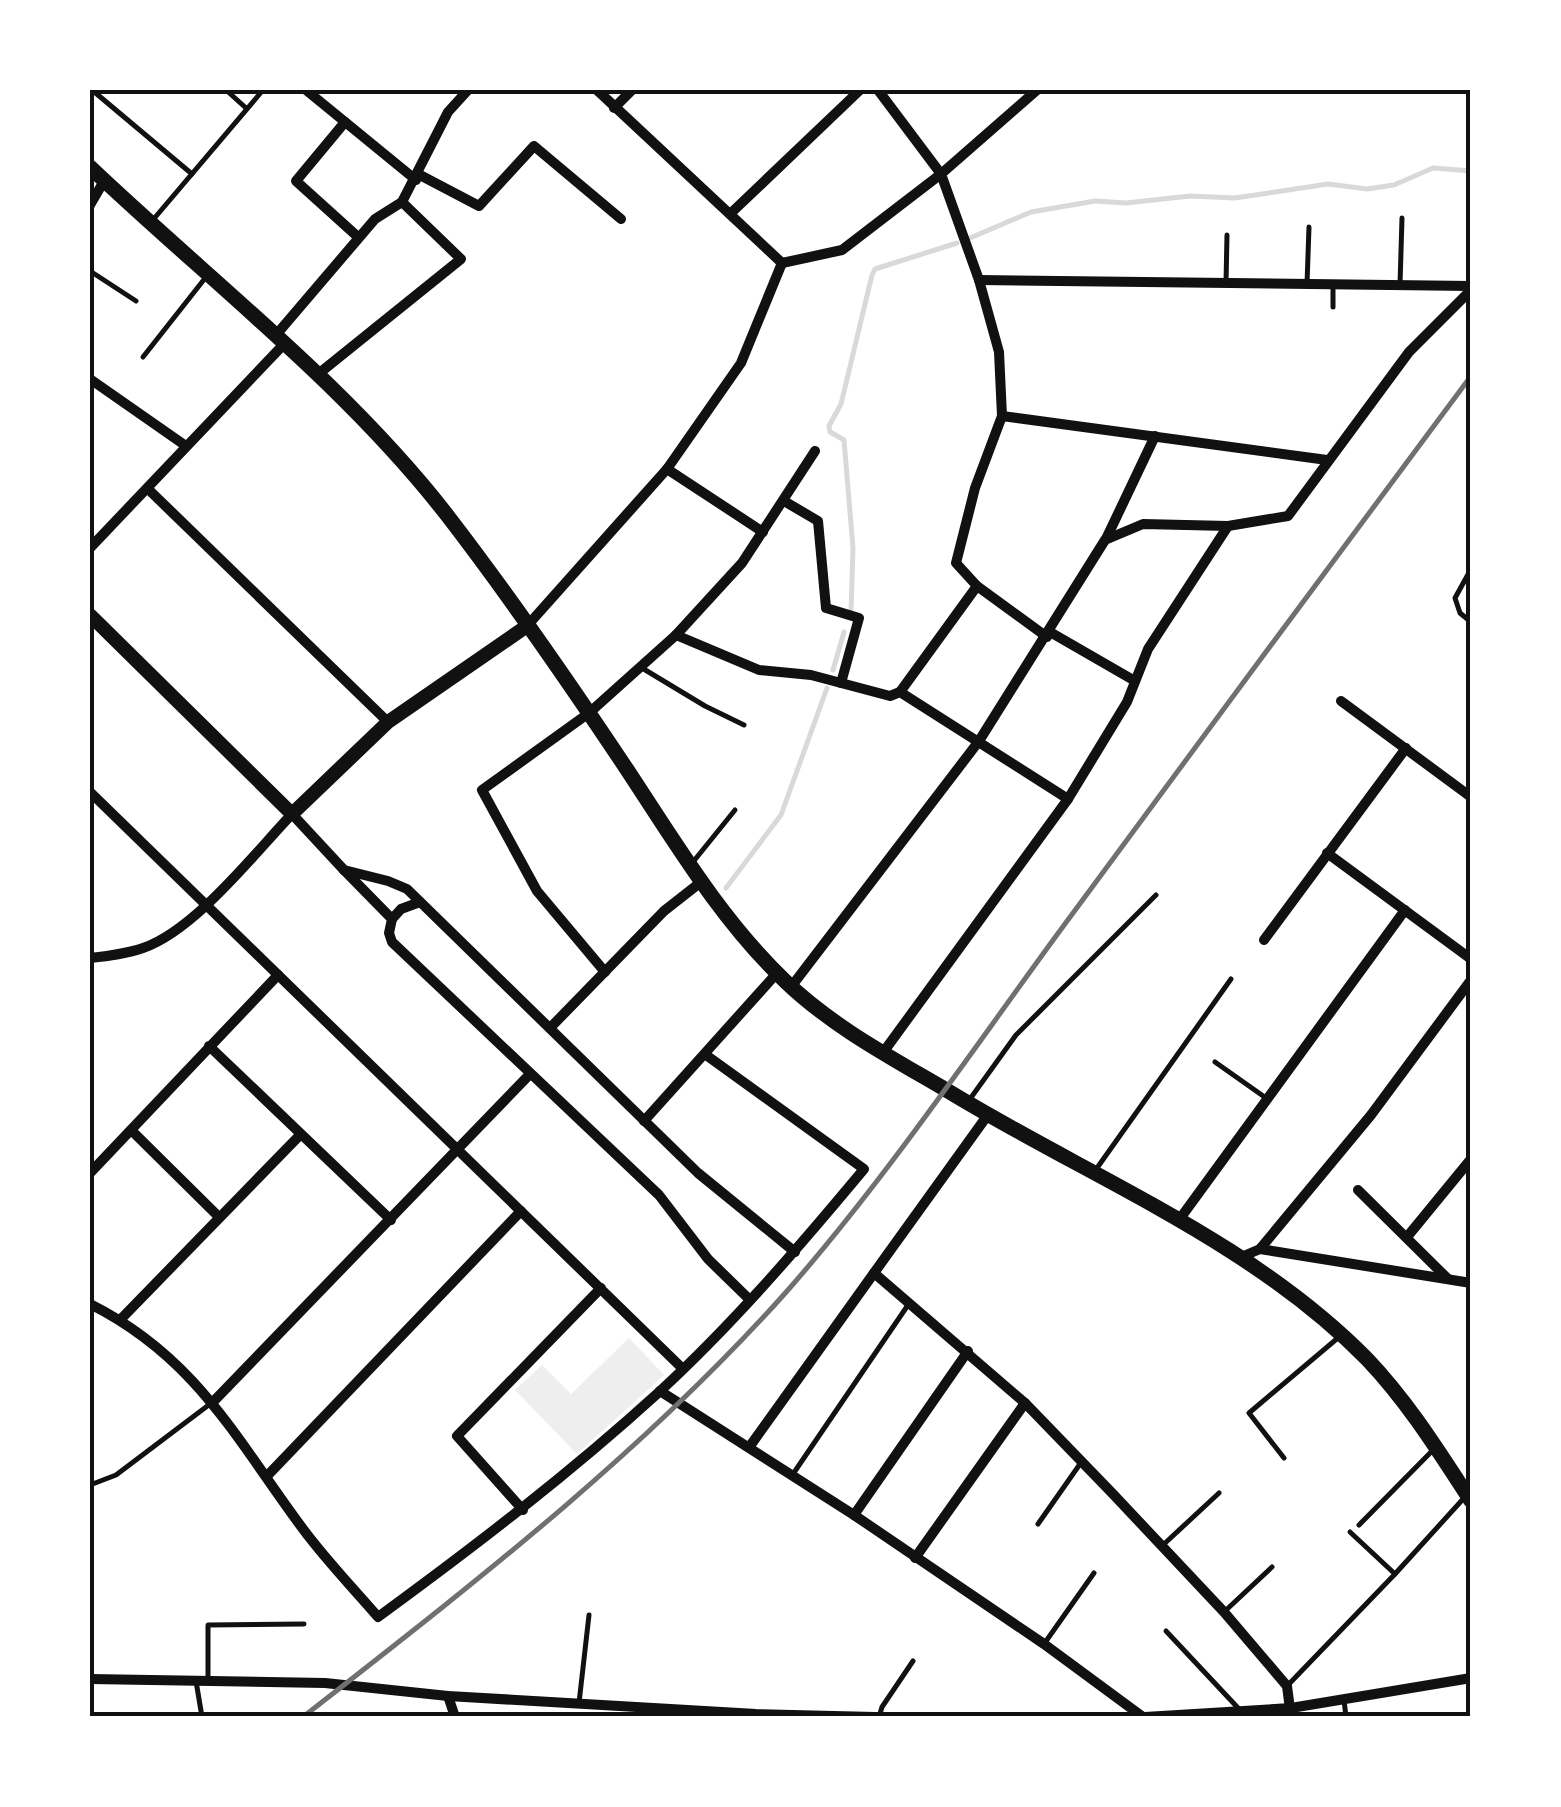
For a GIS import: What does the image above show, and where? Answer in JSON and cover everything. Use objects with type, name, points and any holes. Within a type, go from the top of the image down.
[{"type":"main road","points":[[90,168],[280,339],[420,480],[589,713],[701,882],[792,988],[882,1054],[1179,1220],[1239,1258],[1341,1334],[1395,1390],[1466,1494]]},
{"type":"street","points":[[307,90],[417,177],[479,206],[534,146],[622,219]]},
{"type":"street","points":[[90,548],[148,489],[280,339],[358,237],[375,219],[402,202],[448,112],[468,90]]},
{"type":"street","points":[[597,90],[782,263]]},
{"type":"street","points":[[614,108],[632,90]]},
{"type":"street","points":[[836,90],[848,102]]},
{"type":"street","points":[[730,214],[860,90]]},
{"type":"street","points":[[878,90],[941,174],[979,280],[999,352],[1002,416],[976,488],[956,564],[976,586],[1048,634],[1135,681]]},
{"type":"street","points":[[782,263],[842,250],[941,174],[1036,90]]},
{"type":"street","points":[[346,122],[296,182],[358,237]]},
{"type":"street","points":[[90,205],[104,180]]},
{"type":"street","points":[[317,375],[461,259],[402,202]]},
{"type":"street","points":[[90,958],[146,948],[169,934],[206,905],[292,814],[388,722],[526,626],[667,470],[741,363],[782,263]]},
{"type":"street","points":[[979,280],[1471,288]]},
{"type":"street","points":[[1105,540],[1143,524],[1228,526],[1288,516],[1409,352],[1471,288]]},
{"type":"street","points":[[90,379],[186,446]]},
{"type":"street","points":[[1002,416],[1327,460]]},
{"type":"street","points":[[792,988],[979,741],[1105,540],[1156,436]]},
{"type":"street","points":[[605,972],[536,892],[482,790],[589,713],[676,635],[742,563],[814,451]]},
{"type":"street","points":[[667,470],[763,532]]},
{"type":"street","points":[[148,489],[388,722]]},
{"type":"street","points":[[784,502],[818,521],[826,608],[860,618],[841,683]]},
{"type":"street","points":[[882,1054],[1068,799],[1127,702],[1148,649],[1228,526]]},
{"type":"street","points":[[676,635],[759,670],[811,675],[890,696],[900,692],[976,586]]},
{"type":"street","points":[[90,615],[292,814],[392,919]]},
{"type":"street","points":[[900,692],[1068,799]]},
{"type":"street","points":[[1340,701],[1471,797]]},
{"type":"street","points":[[1264,940],[1406,748]]},
{"type":"street","points":[[90,792],[682,1368]]},
{"type":"street","points":[[1327,853],[1471,959]]},
{"type":"street","points":[[344,870],[407,889],[698,1173],[794,1252]]},
{"type":"street","points":[[550,1028],[664,911],[701,882]]},
{"type":"street","points":[[420,902],[400,909],[392,919],[392,942],[658,1195],[708,1259],[750,1300]]},
{"type":"street","points":[[1179,1220],[1405,910]]},
{"type":"street","points":[[644,1121],[777,973]]},
{"type":"street","points":[[91,1171],[278,975]]},
{"type":"street","points":[[1239,1258],[1260,1249],[1371,1115],[1471,980]]},
{"type":"street","points":[[209,1046],[391,1220]]},
{"type":"street","points":[[90,1304],[120,1319],[174,1360],[268,1475],[304,1530],[378,1617],[522,1510],[660,1391],[750,1300],[864,1169],[706,1054]]},
{"type":"street","points":[[212,1403],[530,1074]]},
{"type":"street","points":[[750,1446],[987,1116]]},
{"type":"street","points":[[130,1130],[220,1217]]},
{"type":"street","points":[[120,1319],[300,1135]]},
{"type":"street","points":[[1407,1237],[1471,1160]]},
{"type":"street","points":[[1358,1190],[1448,1280]]},
{"type":"street","points":[[268,1475],[520,1211]]},
{"type":"street","points":[[1260,1249],[1471,1283]]},
{"type":"street","points":[[874,1273],[1024,1403],[1162,1546],[1286,1686],[1291,1712]]},
{"type":"street","points":[[522,1510],[457,1436],[601,1288]]},
{"type":"street","points":[[854,1515],[968,1351]]},
{"type":"street","points":[[660,1391],[854,1515],[1144,1717],[1291,1712],[1471,1678]]},
{"type":"street","points":[[915,1558],[1024,1403]]},
{"type":"street","points":[[90,1679],[325,1683],[448,1696],[756,1716],[877,1717]]},
{"type":"street","points":[[448,1696],[455,1717]]},
{"type":"lane","points":[[92,90],[192,174]]},
{"type":"lane","points":[[226,90],[246,109]]},
{"type":"lane","points":[[150,223],[262,90]]},
{"type":"lane","points":[[1400,285],[1402,218]]},
{"type":"lane","points":[[1308,284],[1309,227]]},
{"type":"lane","points":[[1226,283],[1227,235]]},
{"type":"lane","points":[[90,270],[136,301]]},
{"type":"lane","points":[[144,357],[207,275]]},
{"type":"lane","points":[[1333,284],[1333,307]]},
{"type":"lane","points":[[1471,568],[1455,598],[1460,614],[1471,622]]},
{"type":"lane","points":[[641,667],[744,725]]},
{"type":"lane","points":[[690,865],[735,810]]},
{"type":"lane","points":[[967,1104],[1016,1035],[1156,895]]},
{"type":"lane","points":[[1094,1172],[1231,979]]},
{"type":"lane","points":[[1215,1062],[1268,1099]]},
{"type":"lane","points":[[792,1475],[910,1302]]},
{"type":"lane","points":[[1284,1458],[1249,1413],[1341,1334]]},
{"type":"lane","points":[[90,1485],[116,1475],[212,1403]]},
{"type":"lane","points":[[1359,1524],[1436,1447]]},
{"type":"lane","points":[[1038,1524],[1082,1462]]},
{"type":"lane","points":[[1286,1686],[1396,1574],[1466,1494],[1471,1471]]},
{"type":"lane","points":[[1162,1546],[1220,1493]]},
{"type":"lane","points":[[1350,1532],[1396,1574]]},
{"type":"lane","points":[[1224,1612],[1272,1568]]},
{"type":"lane","points":[[1044,1644],[1094,1573]]},
{"type":"lane","points":[[579,1703],[589,1615]]},
{"type":"lane","points":[[202,1717],[208,1625],[304,1624]]},
{"type":"lane","points":[[1166,1631],[1242,1711]]},
{"type":"lane","points":[[877,1717],[913,1661]]},
{"type":"lane","points":[[1344,1700],[1346,1717]]},
{"type":"shaded area","points":[[629,1338],[664,1375],[577,1454],[515,1390],[542,1365],[571,1394]]},
{"type":"waterway","points":[[970,238],[1031,212],[1095,201],[1235,198],[1328,184],[1367,189],[1394,185],[1433,168],[1471,171]]},
{"type":"waterway","points":[[851,611],[853,548],[844,440],[830,432],[829,426],[841,404],[872,275],[875,269],[957,243]]},
{"type":"waterway","points":[[833,670],[844,632]]},
{"type":"waterway","points":[[726,888],[781,815],[827,688]]},
{"type":"railway","points":[[303,1717],[493,1566],[616,1461],[733,1349],[788,1290],[894,1159],[1471,376]]}]
